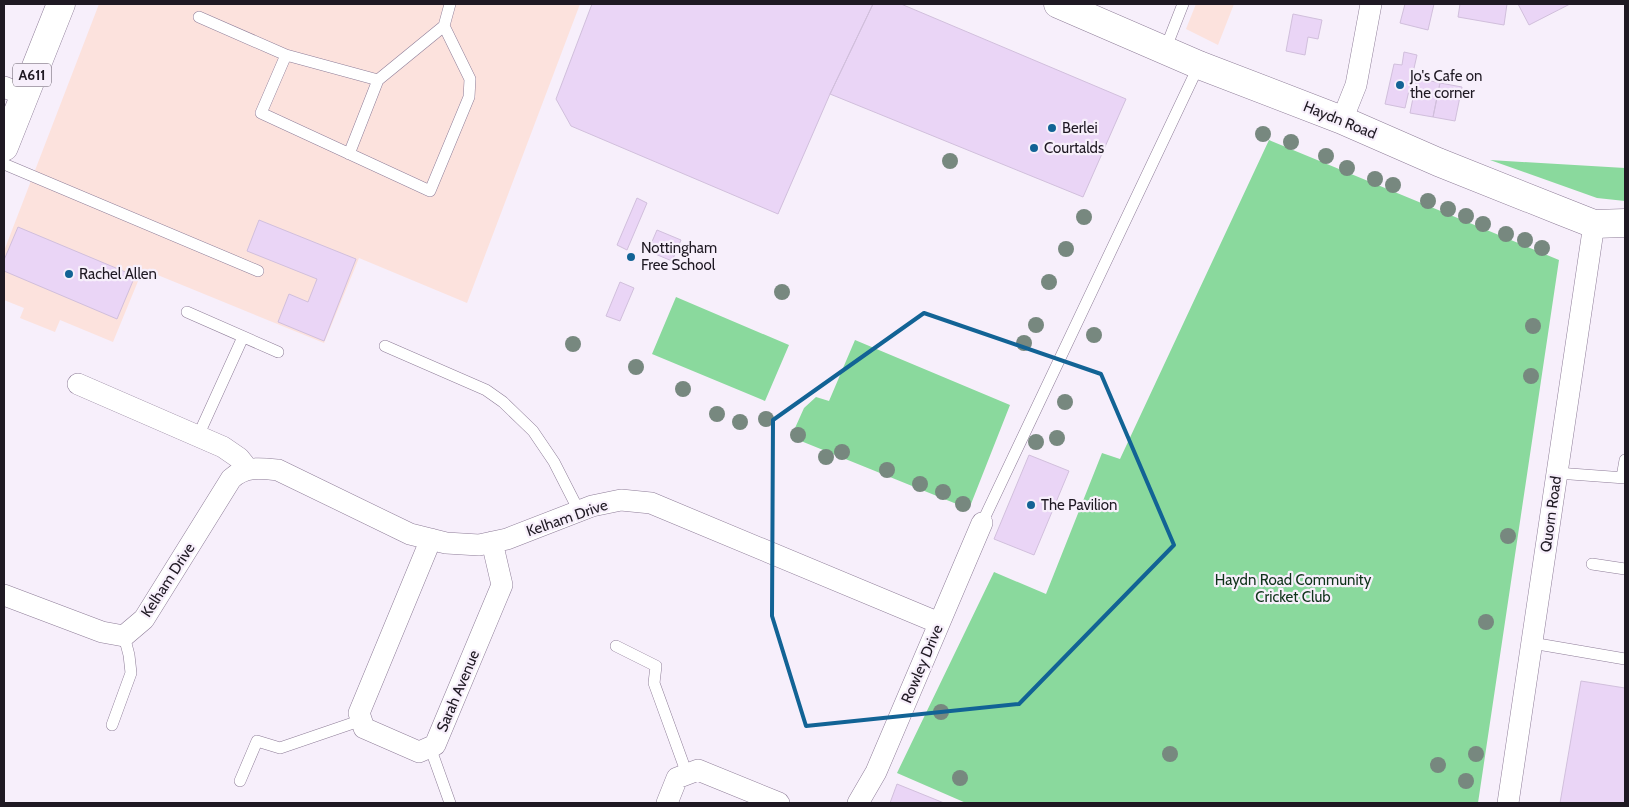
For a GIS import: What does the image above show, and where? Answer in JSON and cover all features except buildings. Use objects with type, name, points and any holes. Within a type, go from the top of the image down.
[{"type":"street","name":"A611","points":[[4,147],[14,91],[60,4]]},
{"type":"street","name":"Haydn Road","points":[[1058,4],[1200,65],[1342,120],[1438,162],[1594,224],[1625,223]]},
{"type":"street","points":[[1342,120],[1356,85],[1371,4]]},
{"type":"street","name":"Quorn Road","points":[[1508,803],[1594,224]]},
{"type":"street","points":[[78,384],[223,448],[239,458],[248,468]]},
{"type":"street","name":"Kelham Drive","points":[[124,636],[144,619],[231,479],[237,473],[248,468],[278,470],[410,534],[455,544],[479,545],[507,539],[592,506],[621,500],[651,503],[939,623]]},
{"type":"street","name":"Rowley Drive","points":[[858,803],[876,772],[982,523]]},
{"type":"street","points":[[362,720],[360,713],[431,539]]},
{"type":"street","name":"Sarah Avenue","points":[[362,720],[364,728],[420,752],[435,745],[502,586],[492,542]]},
{"type":"street","points":[[4,595],[102,632],[124,636]]},
{"type":"street","points":[[667,803],[677,778],[698,770],[779,803]]},
{"type":"lane","points":[[349,154],[378,80],[444,26],[450,4]]},
{"type":"lane","points":[[1165,50],[1182,4]]},
{"type":"lane","points":[[198,17],[286,55],[378,80]]},
{"type":"lane","points":[[286,55],[261,113],[430,191],[469,97],[470,79],[444,26]]},
{"type":"lane","points":[[982,523],[1200,65]]},
{"type":"lane","points":[[4,164],[258,271]]},
{"type":"lane","points":[[187,312],[278,352]]},
{"type":"lane","points":[[198,436],[243,337]]},
{"type":"lane","points":[[385,346],[486,390],[503,402],[533,431],[554,462],[579,511]]},
{"type":"lane","points":[[1557,473],[1624,478],[1625,460]]},
{"type":"lane","points":[[1592,564],[1625,569]]},
{"type":"lane","points":[[112,725],[131,673],[124,636]]},
{"type":"lane","points":[[1532,643],[1625,659]]},
{"type":"lane","points":[[616,646],[656,666],[654,683],[687,774]]},
{"type":"lane","points":[[240,781],[257,741],[280,748],[362,720]]},
{"type":"lane","points":[[430,747],[450,803]]},
{"type":"highlighted area","points":[[924,313],[1101,374],[1174,545],[1019,704],[806,726],[772,616],[773,420]]},
{"type":"shaded area","points":[[99,4],[580,4],[467,303],[359,258],[324,343],[143,269],[113,342],[60,320],[55,332],[20,318],[24,308],[4,300],[4,251]]},
{"type":"shaded area","points":[[1196,4],[1234,4],[1218,45],[1186,29]]},
{"type":"green space","name":"Haydn Road Community Cricket Club","points":[[1269,140],[1559,260],[1478,803],[966,803],[897,773],[994,572],[1046,594],[1102,453],[1120,459]]},
{"type":"green space","points":[[1490,160],[1625,168],[1625,201],[1597,198]]},
{"type":"green space","points":[[676,297],[789,345],[765,401],[652,354]]},
{"type":"green space","points":[[855,340],[1010,405],[969,509],[791,437],[804,408],[816,397],[829,401]]},
{"type":"place","name":"Jo's Cafe on the corner","points":[[1400,85]]},
{"type":"place","name":"Berlei","points":[[1052,128]]},
{"type":"place","name":"Courtalds","points":[[1034,148]]},
{"type":"place","name":"Nottingham Free School","points":[[631,257]]},
{"type":"place","name":"Rachel Allen","points":[[69,274]]},
{"type":"place","name":"The Pavilion","points":[[1031,505]]}]
